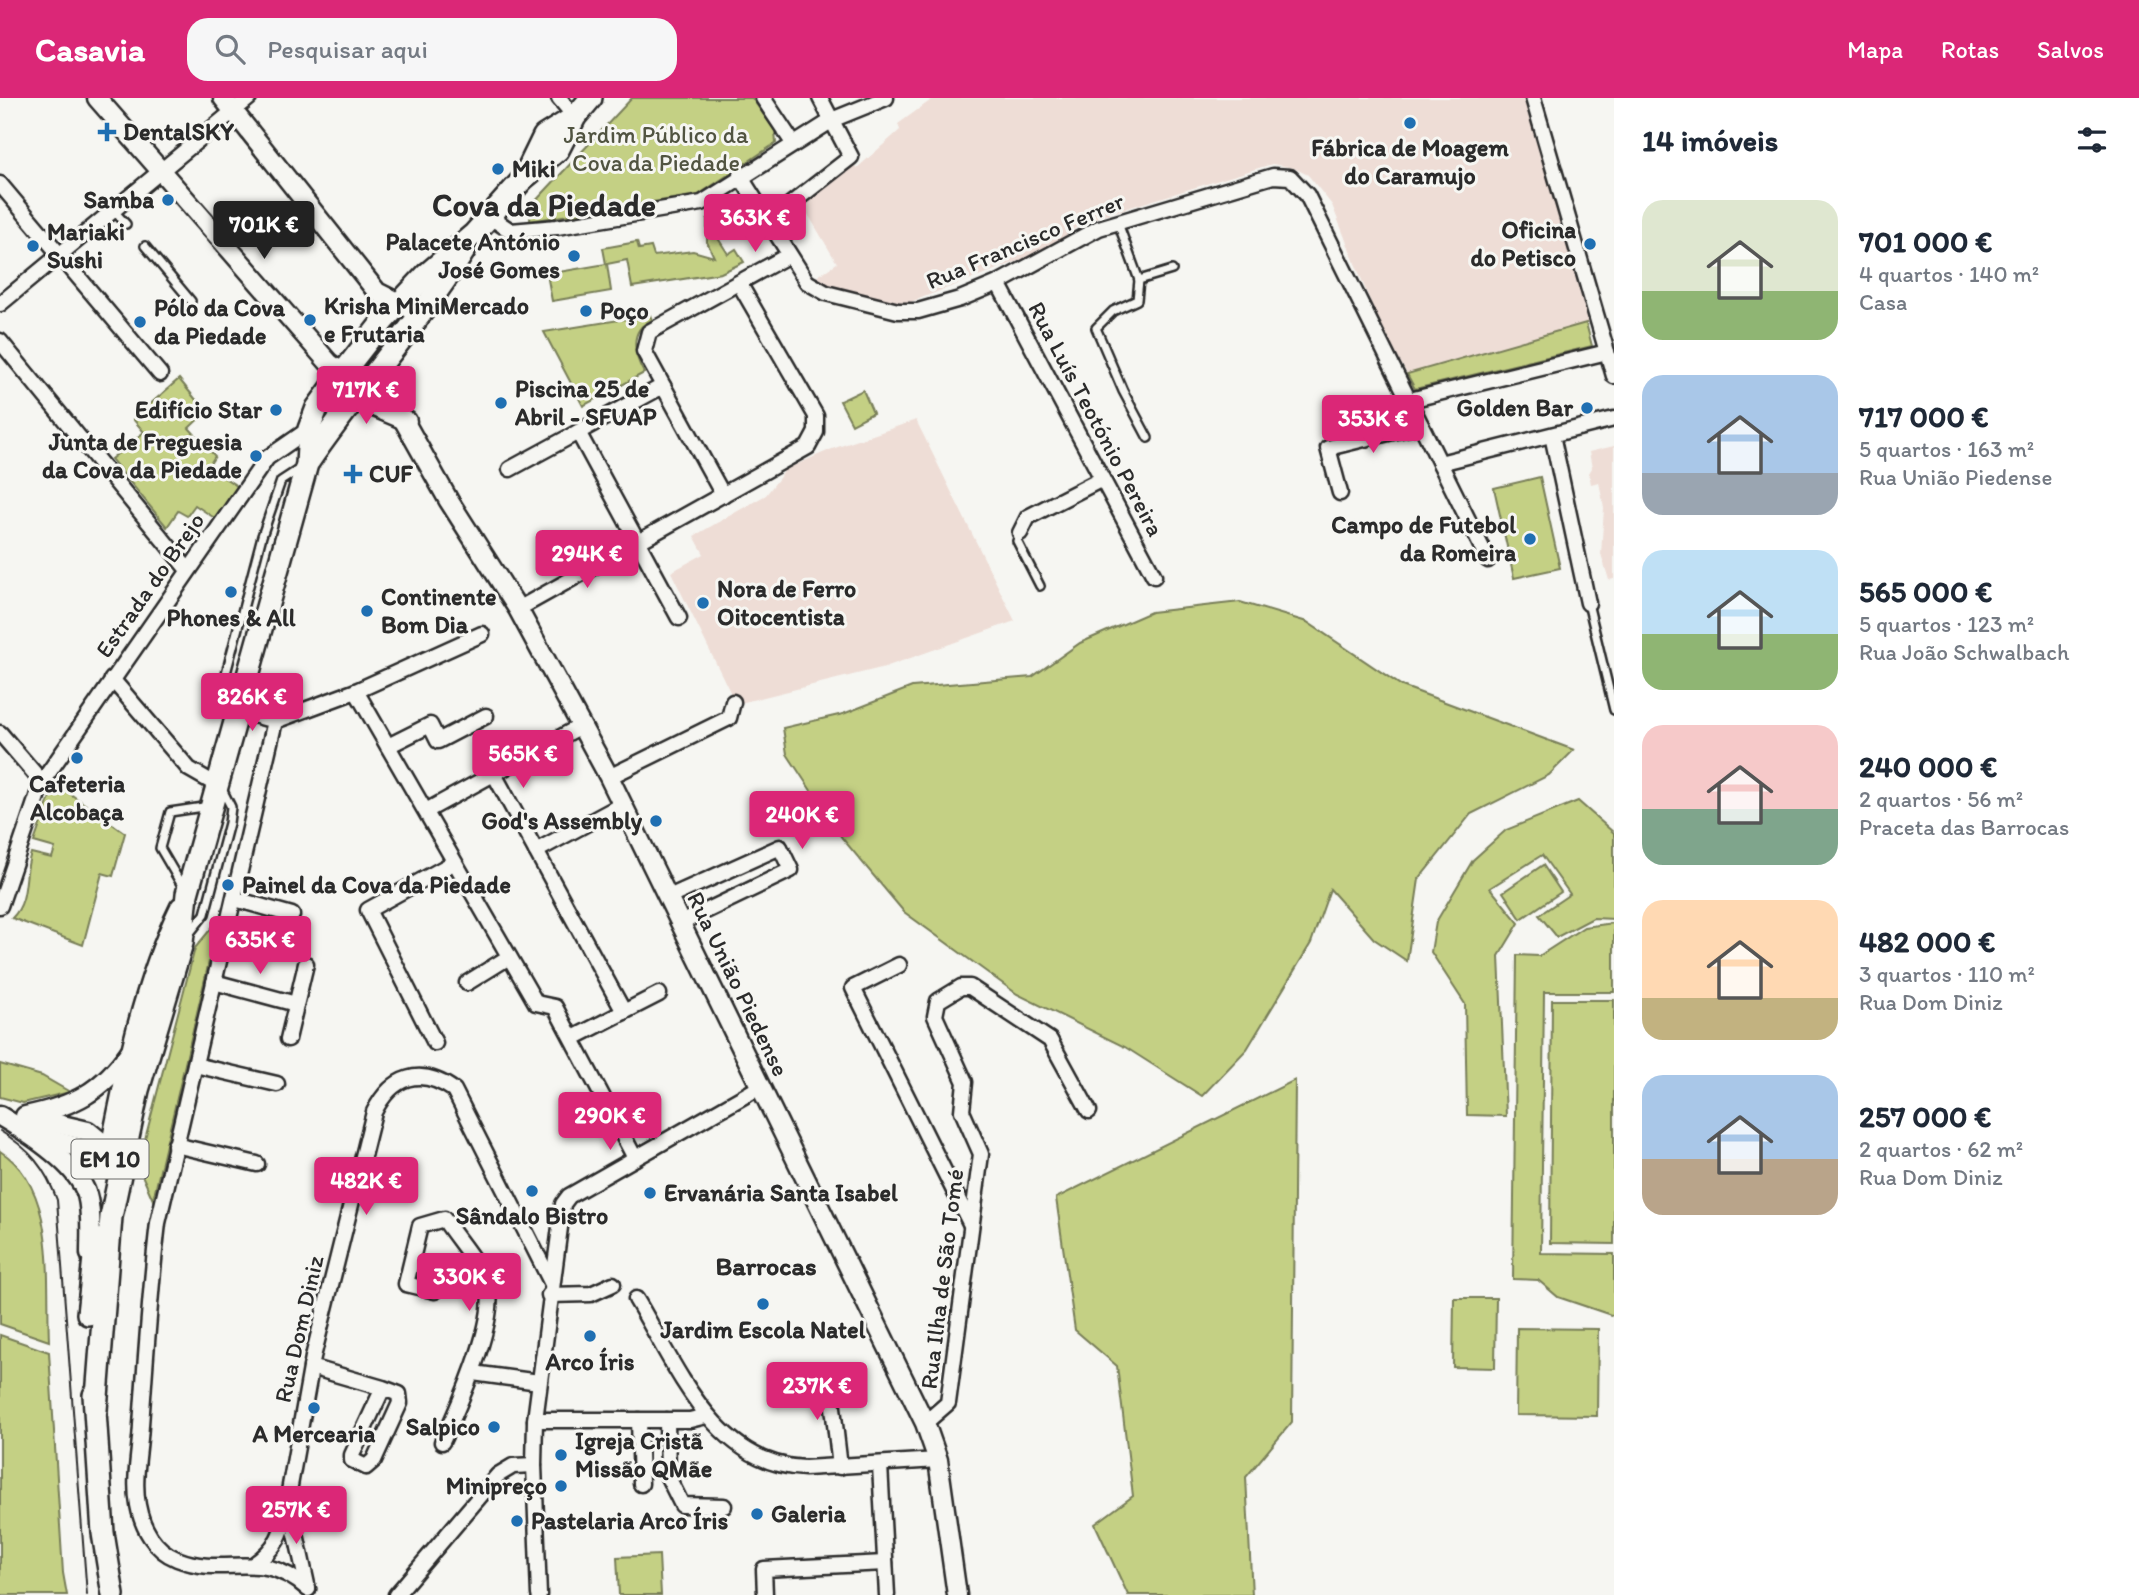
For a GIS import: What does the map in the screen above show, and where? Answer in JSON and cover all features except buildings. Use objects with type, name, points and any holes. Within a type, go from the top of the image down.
[{"type":"main road","name":"EM 10","points":[[96,1410],[111,1217],[120,1178],[118,1151],[182,943],[187,894],[307,464],[309,429],[317,408],[397,305],[490,217],[523,179],[544,136],[575,117],[592,98]]},
{"type":"main road","name":"EM 10","points":[[307,464],[441,287],[474,234]]},
{"type":"main road","name":"EM 10","points":[[113,1595],[103,1534],[96,1410],[89,1358],[91,1273],[118,1151],[134,1046],[164,942],[187,894]]},
{"type":"street","name":"Rua União Piedense","points":[[97,98],[342,374],[363,387],[384,391],[390,396],[407,421],[449,501],[518,609],[623,804],[925,1423],[938,1460],[957,1595]]},
{"type":"street","points":[[223,98],[377,292],[397,305],[421,312]]},
{"type":"street","points":[[0,304],[235,113],[249,98]]},
{"type":"street","points":[[559,98],[575,117]]},
{"type":"street","points":[[763,98],[793,143]]},
{"type":"street","points":[[769,221],[852,157],[834,119],[820,98]]},
{"type":"street","points":[[490,217],[511,230],[557,227],[702,202],[834,119],[887,98]]},
{"type":"street","points":[[1533,98],[1614,376]]},
{"type":"street","name":"Rua Francisco Ferrer","points":[[740,176],[807,282],[826,293],[898,311],[929,308],[998,283],[1099,228],[1273,176],[1294,180],[1307,195],[1488,560]]},
{"type":"street","points":[[0,184],[160,374]]},
{"type":"street","points":[[723,495],[644,351],[649,332],[789,255]]},
{"type":"street","name":"Rua Luís Teotónio Pereira","points":[[998,283],[1154,576]]},
{"type":"street","points":[[518,609],[808,447],[816,432],[816,416],[739,284]]},
{"type":"street","points":[[0,341],[188,570]]},
{"type":"street","points":[[1410,400],[1607,352]]},
{"type":"street","points":[[510,469],[663,386]]},
{"type":"street","points":[[1440,463],[1614,419]]},
{"type":"street","points":[[1340,494],[1328,448],[1421,425]]},
{"type":"street","name":"Estrada do Brejo","points":[[0,906],[41,782],[267,458],[309,429]]},
{"type":"street","points":[[578,432],[679,618]]},
{"type":"street","points":[[1552,435],[1588,603]]},
{"type":"street","points":[[1020,533],[1028,517],[1102,478]]},
{"type":"street","points":[[236,721],[275,721],[356,691],[482,634]]},
{"type":"street","points":[[113,679],[189,769],[217,785]]},
{"type":"street","points":[[356,691],[536,1003],[555,1007],[635,1158]]},
{"type":"street","points":[[609,777],[729,718],[733,702]]},
{"type":"street","points":[[388,746],[430,725],[438,741],[486,716]]},
{"type":"street","points":[[253,1565],[198,1565],[169,1556],[149,1534],[138,1507],[150,1287],[158,1223],[275,721]]},
{"type":"street","points":[[426,811],[581,726]]},
{"type":"street","points":[[0,733],[41,782]]},
{"type":"street","points":[[494,774],[624,1012]]},
{"type":"street","points":[[536,851],[623,804]]},
{"type":"street","points":[[669,897],[780,846],[791,870],[681,923]]},
{"type":"street","points":[[435,1043],[368,910],[453,863]]},
{"type":"street","points":[[235,899],[292,915]]},
{"type":"street","points":[[467,983],[509,957]]},
{"type":"street","points":[[288,1039],[306,964]]},
{"type":"street","points":[[899,965],[853,988],[971,1226]]},
{"type":"street","points":[[214,982],[296,1004]]},
{"type":"street","name":"Rua Ilha de São Tomé","points":[[925,1423],[948,1404],[981,1154],[962,1111],[965,1082],[934,1011],[943,996],[961,987],[971,988],[1048,1037],[1089,1111]]},
{"type":"street","points":[[573,1038],[659,994]]},
{"type":"street","points":[[25,1116],[59,1110],[90,1094],[115,1073],[134,1046]]},
{"type":"street","points":[[195,1066],[277,1084]]},
{"type":"street","name":"Rua Dom Diniz","points":[[253,1565],[272,1550],[280,1538],[311,1367],[374,1111],[384,1092],[401,1080],[424,1076],[439,1080],[454,1090],[550,1288]]},
{"type":"street","points":[[539,1595],[535,1420],[559,1218],[566,1200],[760,1087]]},
{"type":"street","points":[[0,1114],[25,1116],[89,1131],[118,1151]]},
{"type":"street","points":[[0,1114],[33,1135],[76,1178],[86,1192],[91,1273]]},
{"type":"street","points":[[33,1135],[85,1149],[118,1151]]},
{"type":"street","points":[[175,1145],[257,1164]]},
{"type":"street","points":[[435,1291],[406,1284],[420,1226],[444,1219],[489,1291],[489,1306],[473,1373],[442,1442]]},
{"type":"street","points":[[550,1288],[591,1294],[613,1284]]},
{"type":"street","points":[[636,1299],[706,1416],[741,1446],[776,1463],[797,1468],[938,1460]]},
{"type":"street","points":[[311,1367],[383,1388],[399,1394],[400,1403],[374,1461],[370,1465],[360,1466],[352,1460],[352,1455],[383,1388]]},
{"type":"street","points":[[473,1373],[539,1382]]},
{"type":"street","points":[[829,1373],[840,1467]]},
{"type":"street","points":[[535,1420],[667,1420],[706,1416]]},
{"type":"street","points":[[639,1420],[640,1484]]},
{"type":"street","points":[[667,1420],[667,1477],[682,1505],[724,1506]]},
{"type":"street","points":[[396,1595],[498,1475],[513,1466],[534,1465]]},
{"type":"street","points":[[880,1465],[887,1595]]},
{"type":"street","name":"Rua Dom Diniz","points":[[288,1497],[308,1592]]},
{"type":"street","points":[[765,1595],[764,1569],[885,1563]]},
{"type":"street","name":"Rua Dom Diniz","points":[[253,1565],[286,1572],[308,1592]]},
{"type":"lane","points":[[114,211],[126,224]]},
{"type":"lane","points":[[1118,222],[1139,280],[1137,300],[1113,311],[1096,328],[1123,391],[1149,438]]},
{"type":"lane","points":[[145,246],[191,302]]},
{"type":"lane","points":[[1139,280],[1172,270]]},
{"type":"lane","points":[[236,721],[224,681],[250,582],[281,481],[307,464]]},
{"type":"lane","points":[[1020,533],[1017,541],[1040,586]]},
{"type":"lane","points":[[250,582],[271,587]]},
{"type":"lane","points":[[1588,603],[1614,710]]},
{"type":"lane","points":[[182,943],[205,914],[229,823],[229,800],[217,785]]},
{"type":"lane","points":[[187,894],[160,848],[170,812],[211,805]]},
{"type":"shaded area","points":[[934,98],[1525,98],[1590,322],[1407,374],[1380,326],[1332,205],[1308,175],[1294,168],[1272,164],[1085,221],[1064,237],[1026,258],[900,306],[812,280],[837,263],[803,206],[852,163],[857,168],[900,130],[898,124]]},
{"type":"shaded area","points":[[916,420],[1015,621],[885,667],[736,704],[671,572],[704,554],[694,536],[766,495],[786,469],[832,449]]},
{"type":"shaded area","points":[[1614,446],[1614,579],[1609,580],[1601,554],[1604,508],[1599,482],[1591,484],[1589,452]]},
{"type":"green space","name":"Jardim Público da Cova da Piedade","points":[[632,98],[752,98],[775,131],[776,143],[698,195],[530,221],[531,206]]},
{"type":"green space","points":[[707,221],[728,254],[736,249],[744,262],[721,273],[632,287],[627,260],[607,264],[611,291],[552,301],[547,274],[606,264],[603,248],[637,242],[639,249],[651,247],[654,256],[693,251],[714,257],[707,242]]},
{"type":"green space","points":[[650,315],[652,320],[639,330],[635,344],[644,373],[583,406],[544,332]]},
{"type":"green space","points":[[1586,323],[1592,346],[1415,389],[1407,374]]},
{"type":"green space","points":[[179,379],[206,412],[189,428],[215,456],[208,467],[240,488],[216,519],[195,505],[187,516],[178,511],[167,527],[111,459],[144,432],[133,419]]},
{"type":"green space","points":[[863,390],[873,413],[852,424],[840,401]]},
{"type":"green space","name":"Campo de Futebol da Romeira","points":[[1540,477],[1560,568],[1514,578],[1494,488]]},
{"type":"green space","points":[[1240,602],[1307,622],[1402,686],[1574,750],[1549,775],[1471,814],[1419,879],[1407,961],[1374,939],[1330,889],[1311,943],[1247,1049],[1202,1096],[1125,1047],[1017,994],[904,912],[842,838],[787,754],[783,728],[843,714],[912,687],[1032,677],[1080,643],[1151,612]]},
{"type":"green space","points":[[55,783],[125,833],[113,876],[102,873],[83,945],[12,918],[24,896],[31,853],[52,858],[55,848],[34,842]]},
{"type":"green space","points":[[1578,801],[1614,833],[1614,919],[1593,918],[1557,937],[1539,915],[1570,894],[1542,855],[1490,888],[1519,923],[1499,956],[1506,1116],[1467,1115],[1465,1004],[1431,952],[1436,922],[1473,860],[1506,830]]},
{"type":"green space","points":[[1543,865],[1561,892],[1521,919],[1503,892]]},
{"type":"green space","points":[[219,919],[153,1200],[138,1166],[195,948]]},
{"type":"green space","points":[[1614,923],[1614,992],[1544,992],[1541,1253],[1614,1254],[1614,1316],[1558,1297],[1538,1280],[1513,1279],[1517,955],[1539,956],[1584,927]]},
{"type":"green space","points":[[1552,1000],[1614,1000],[1614,1244],[1550,1243]]},
{"type":"green space","points":[[0,1064],[42,1076],[70,1092],[23,1103],[0,1097]]},
{"type":"green space","points":[[1295,1080],[1292,1422],[1246,1477],[1252,1595],[1128,1595],[1095,1524],[1133,1496],[1117,1366],[1075,1330],[1056,1198]]},
{"type":"green space","points":[[0,1151],[19,1167],[32,1188],[40,1211],[47,1263],[49,1341],[0,1324]]},
{"type":"green space","points":[[1454,1298],[1496,1298],[1495,1368],[1453,1367]]},
{"type":"green space","points":[[1517,1328],[1598,1329],[1597,1416],[1516,1415]]},
{"type":"green space","points":[[0,1335],[49,1352],[63,1573],[67,1595],[0,1595]]},
{"type":"green space","points":[[659,1555],[661,1595],[619,1595],[617,1557]]},
{"type":"tram line","points":[[0,1131],[35,1160],[48,1179],[57,1200],[87,1595]]},
{"type":"place","name":"Fábrica de Moagem do Caramujo","points":[[1410,123]]},
{"type":"place","name":"DentalSKY","points":[[107,132]]},
{"type":"place","name":"Miki","points":[[498,169]]},
{"type":"place","name":"Samba","points":[[168,200]]},
{"type":"place","name":"Oficina do Petisco","points":[[1590,244]]},
{"type":"place","name":"Mariaki Sushi","points":[[33,246]]},
{"type":"place","name":"Palacete António José Gomes","points":[[574,256]]},
{"type":"place","name":"Poço","points":[[586,311]]},
{"type":"place","name":"Krisha MiniMercado e Frutaria","points":[[310,320]]},
{"type":"place","name":"Pólo da Cova da Piedade","points":[[140,322]]},
{"type":"place","name":"Piscina 25 de Abril - SFUAP","points":[[501,403]]},
{"type":"place","name":"Golden Bar","points":[[1587,408]]},
{"type":"place","name":"Edifício Star","points":[[276,410]]},
{"type":"place","name":"Junta de Freguesia da Cova da Piedade","points":[[256,456]]},
{"type":"place","name":"CUF","points":[[353,474]]},
{"type":"place","name":"Campo de Futebol da Romeira","points":[[1530,539]]},
{"type":"place","name":"Phones & All","points":[[231,592]]},
{"type":"place","name":"Nora de Ferro Oitocentista","points":[[703,603]]},
{"type":"place","name":"Continente Bom Dia","points":[[367,611]]},
{"type":"place","name":"Cafeteria Alcobaça","points":[[77,758]]},
{"type":"place","name":"God's Assembly","points":[[656,821]]},
{"type":"place","name":"Painel da Cova da Piedade","points":[[228,885]]},
{"type":"place","name":"Sândalo Bistro","points":[[532,1191]]},
{"type":"place","name":"Ervanária Santa Isabel","points":[[650,1193]]},
{"type":"place","name":"Jardim Escola Natel","points":[[763,1304]]},
{"type":"place","name":"Arco Íris","points":[[590,1336]]},
{"type":"place","name":"A Mercearia","points":[[314,1408]]},
{"type":"place","name":"Salpico","points":[[494,1427]]},
{"type":"place","name":"Igreja Cristã Missão QMãe","points":[[561,1455]]},
{"type":"place","name":"Minipreço","points":[[561,1486]]},
{"type":"place","name":"Galeria","points":[[757,1514]]},
{"type":"place","name":"Pastelaria Arco Íris","points":[[517,1521]]},
{"type":"district","name":"Cova da Piedade","points":[[544,205]]},
{"type":"district","name":"Barrocas","points":[[766,1266]]}]
